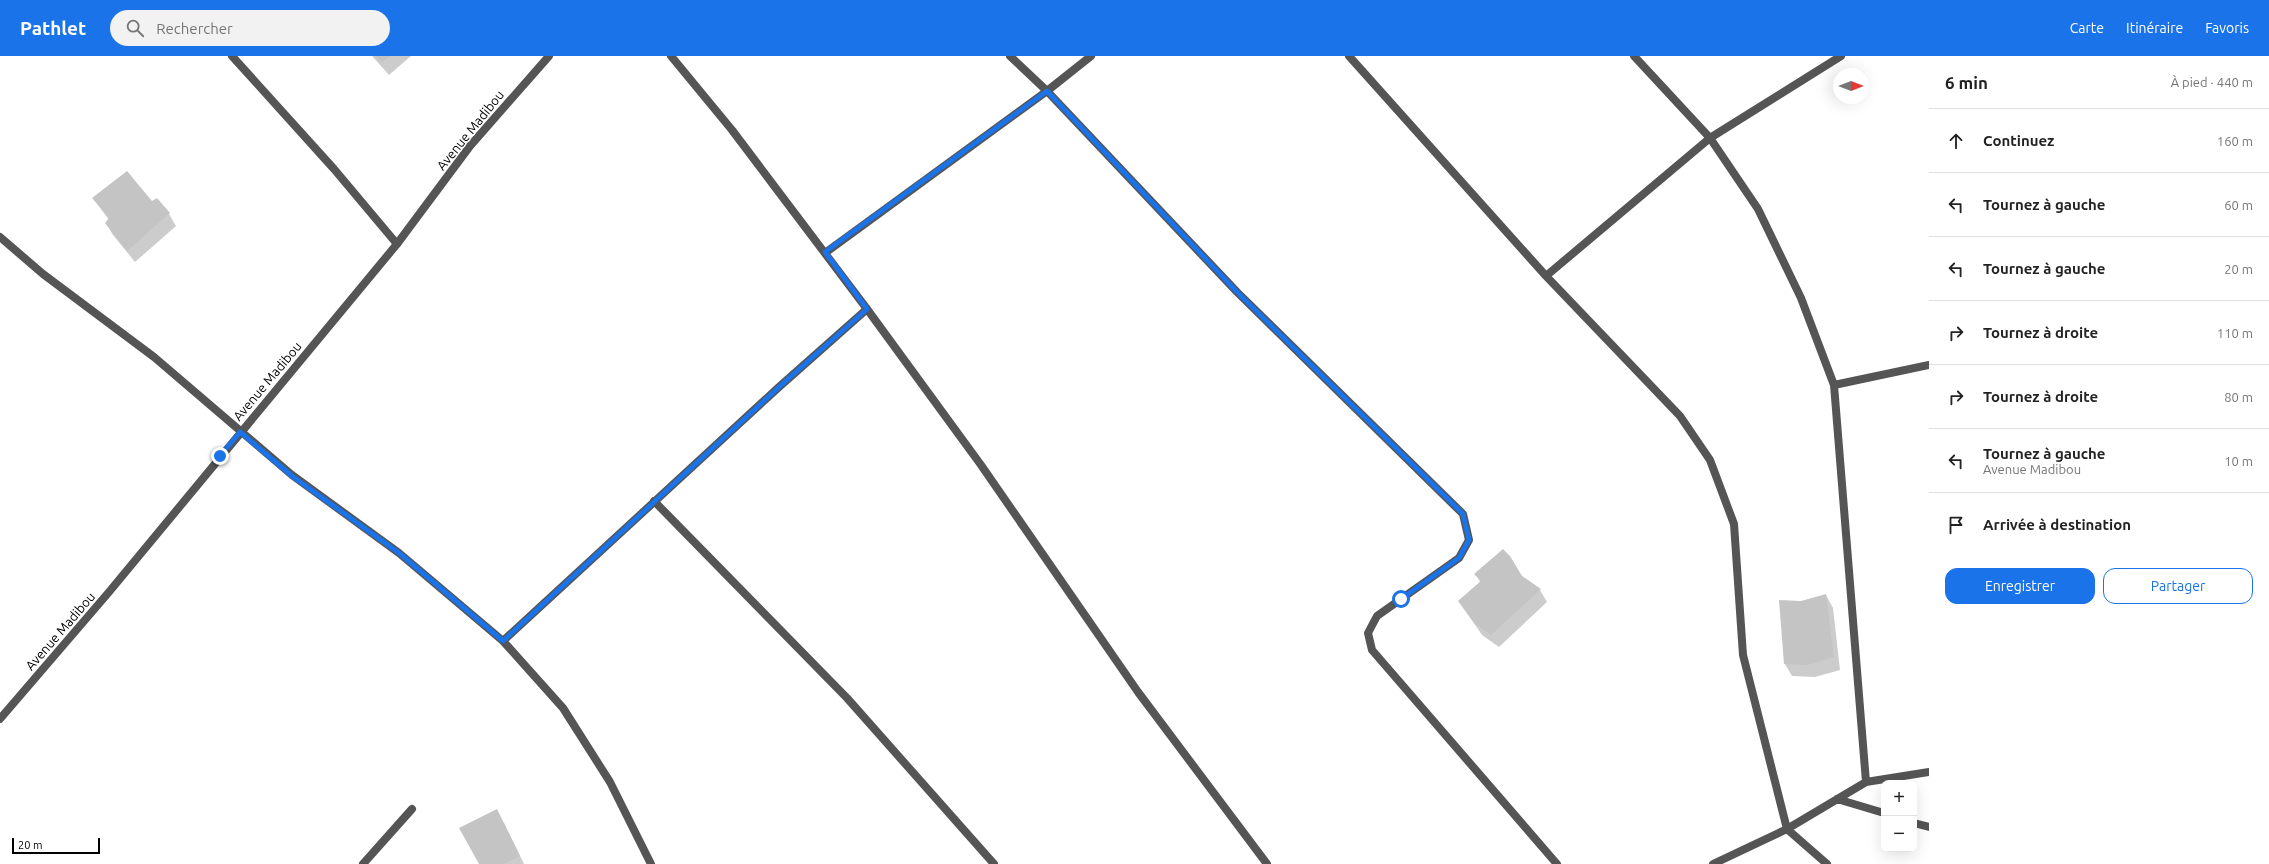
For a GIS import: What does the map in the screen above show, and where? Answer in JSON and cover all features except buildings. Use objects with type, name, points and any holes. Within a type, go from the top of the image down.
[{"type":"street","points":[[232,56],[398,244]]},
{"type":"street","name":"Avenue Madibou","points":[[0,719],[109,592],[240,432],[398,244],[470,146],[548,56]]},
{"type":"street","points":[[671,56],[732,130],[825,252],[981,465],[1138,692],[1267,864]]},
{"type":"street","points":[[1010,56],[1047,91],[1237,292],[1463,514],[1469,540],[1459,558],[1377,616],[1368,633],[1372,650],[1557,864]]},
{"type":"street","points":[[825,252],[1047,91],[1091,56]]},
{"type":"street","points":[[1349,56],[1546,276],[1680,416],[1710,460],[1734,524],[1743,655],[1787,829],[1827,864]]},
{"type":"street","points":[[1634,56],[1710,138],[1758,209],[1801,298],[1834,386],[1866,782]]},
{"type":"street","points":[[1546,276],[1710,138],[1841,56]]},
{"type":"street","points":[[0,237],[43,274],[154,357],[292,476],[399,553],[503,641],[563,708],[610,782],[651,864]]},
{"type":"street","points":[[503,641],[654,501],[867,309]]},
{"type":"street","points":[[1834,386],[1929,365]]},
{"type":"street","points":[[654,501],[847,698],[994,864]]},
{"type":"street","points":[[1713,864],[1787,829],[1866,782],[1929,772]]},
{"type":"street","points":[[1837,799],[1881,813]]},
{"type":"street","points":[[363,864],[412,809]]},
{"type":"street","points":[[1917,824],[1929,827]]},
{"type":"route","points":[[220,456],[240,432],[292,476],[399,553],[503,641],[654,501],[867,309],[825,252],[1047,91],[1237,292],[1463,514],[1469,540],[1459,558],[1401,599]]}]
